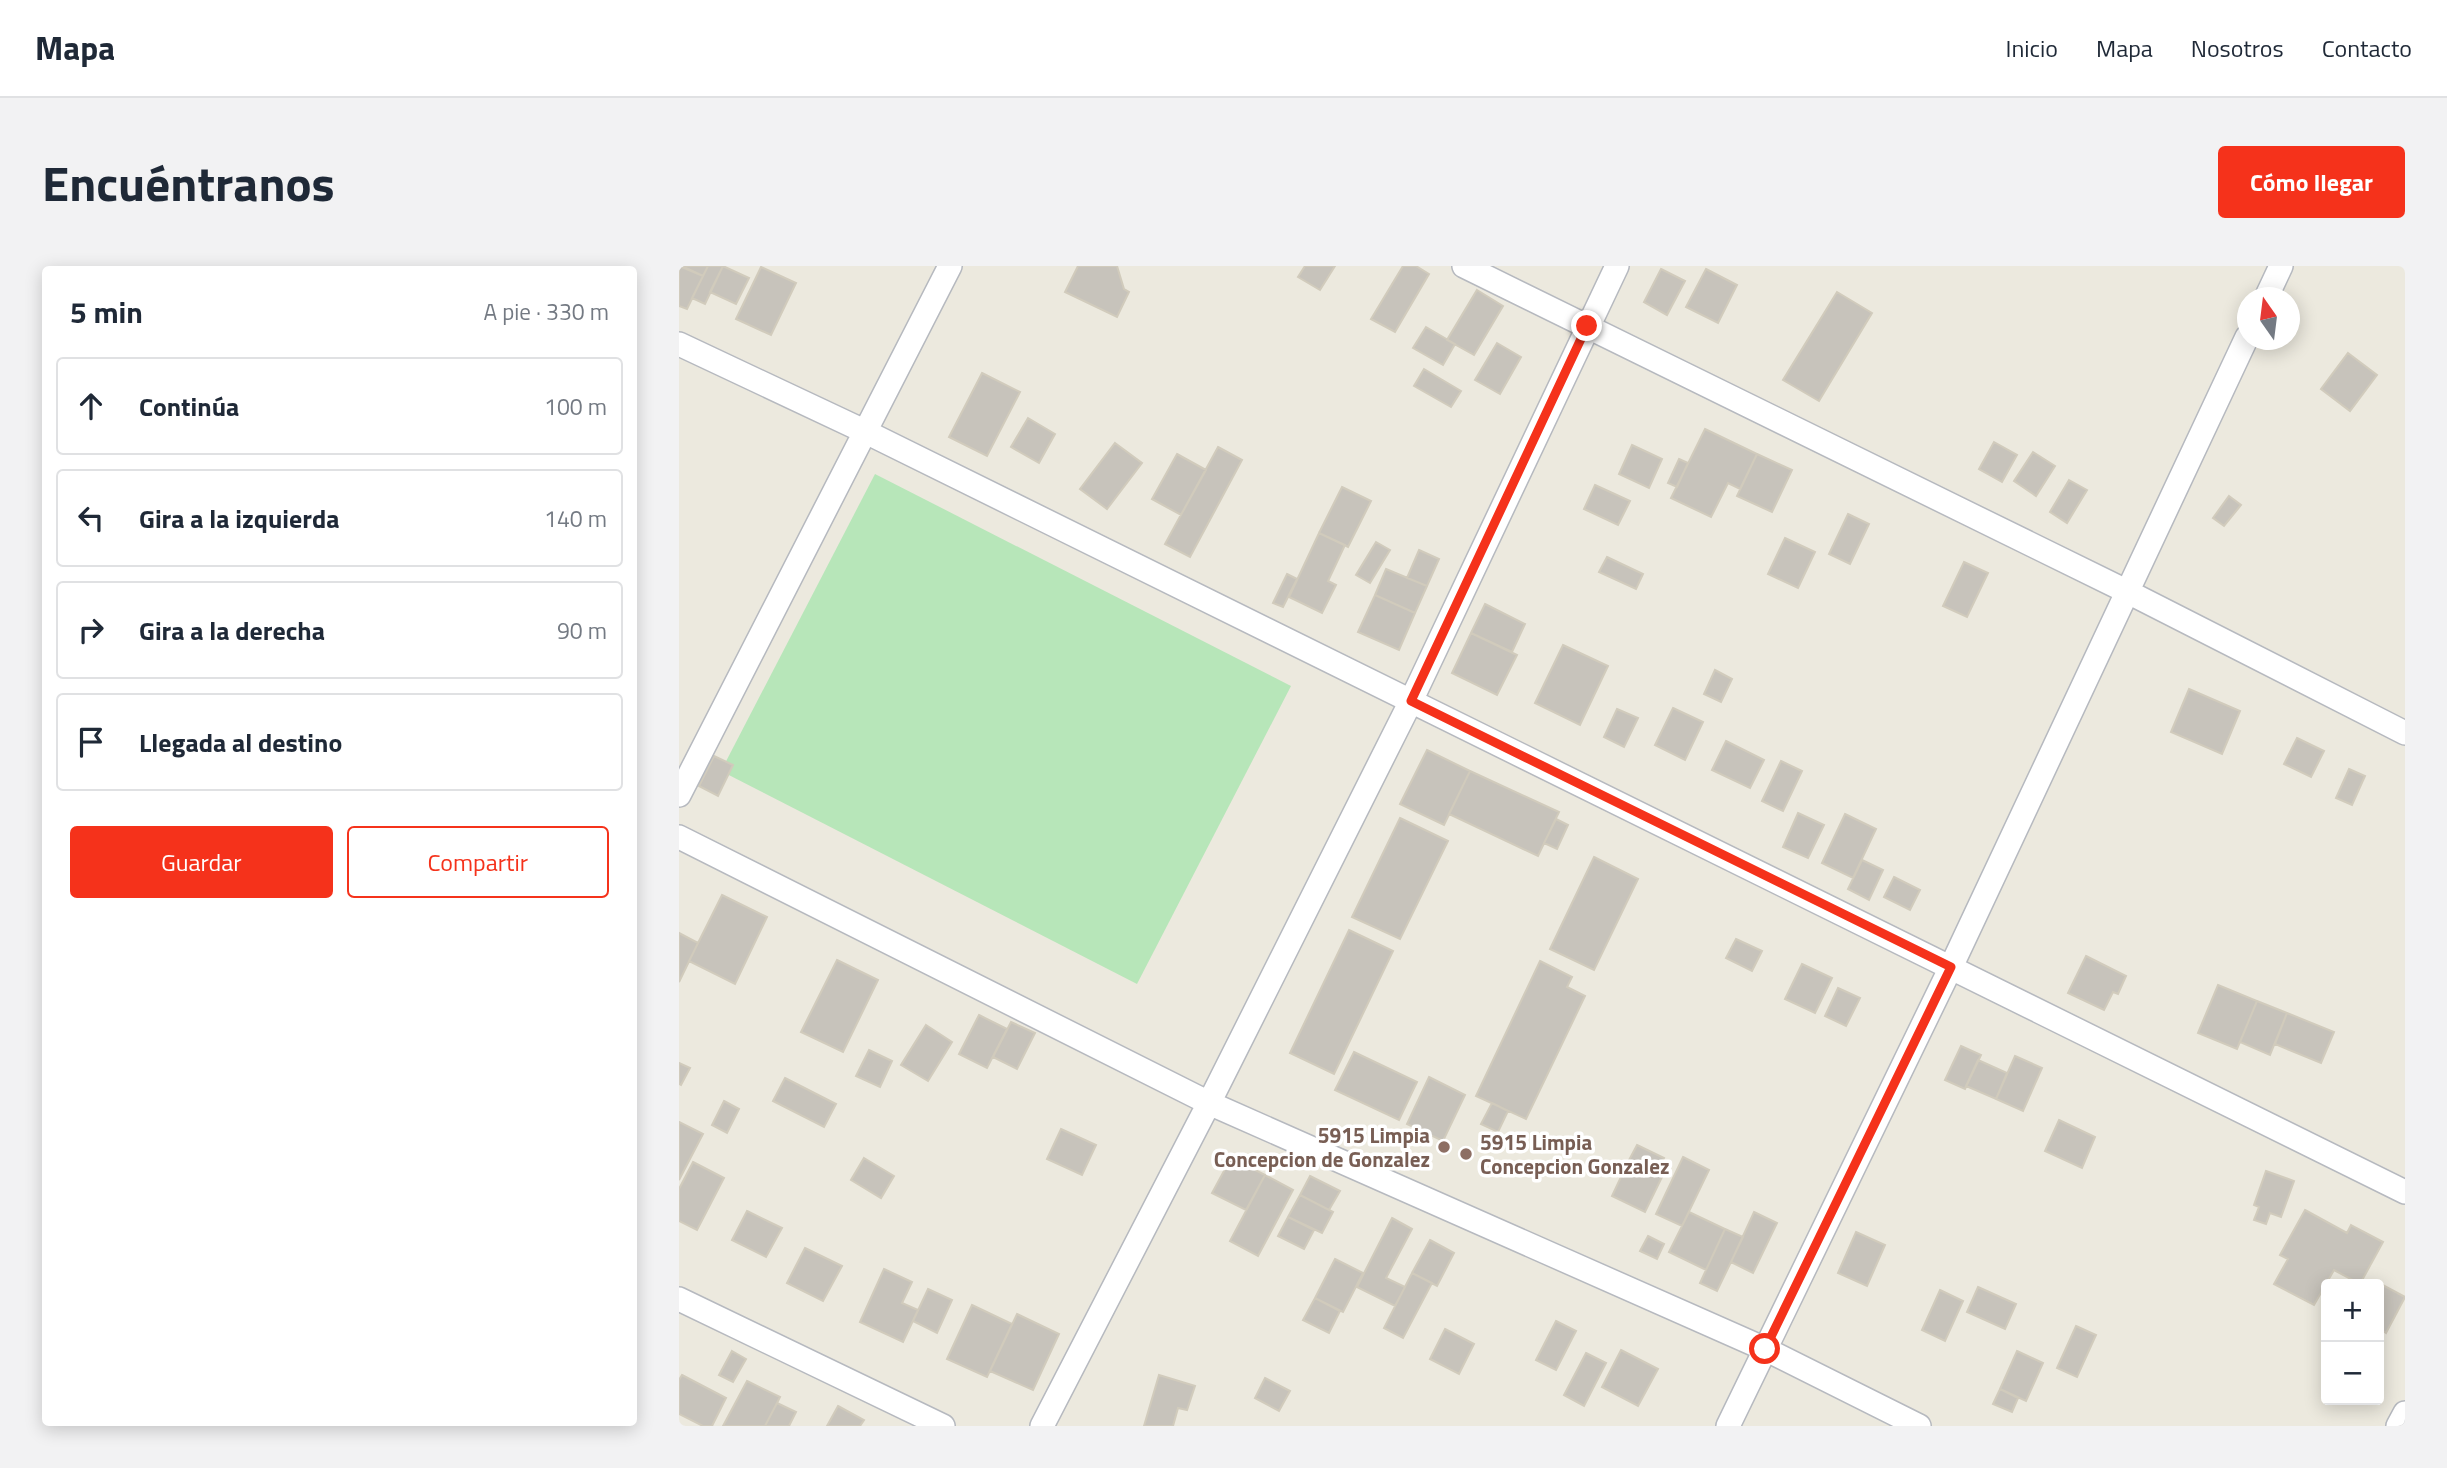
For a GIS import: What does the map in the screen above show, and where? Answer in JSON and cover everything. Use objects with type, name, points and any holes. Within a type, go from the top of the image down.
[{"type":"street","points":[[679,795],[950,266]]},
{"type":"street","points":[[1464,266],[2128,592],[2405,733]]},
{"type":"street","points":[[1042,1426],[1209,1103],[1411,701],[1617,266]]},
{"type":"street","points":[[2271,287],[2281,266]]},
{"type":"street","points":[[679,344],[866,432],[2405,1192]]},
{"type":"street","points":[[1728,1426],[1951,967],[2242,350]]},
{"type":"street","points":[[679,837],[1209,1103],[1765,1349],[1919,1426]]},
{"type":"street","points":[[679,1300],[943,1426]]},
{"type":"street","points":[[2398,1426],[2405,1413]]},
{"type":"green space","points":[[875,474],[1291,686],[1137,984],[721,771]]},
{"type":"building","points":[[679,266],[703,276],[687,309],[679,306]]},
{"type":"building","points":[[682,266],[708,266],[703,276]]},
{"type":"building","points":[[708,266],[723,266],[705,304],[692,298]]},
{"type":"building","points":[[723,266],[749,278],[736,304],[710,292]]},
{"type":"building","points":[[1078,266],[1117,266],[1124,289],[1129,292],[1117,317],[1065,292]]},
{"type":"building","points":[[1305,266],[1335,266],[1320,290],[1298,277]]},
{"type":"building","points":[[1403,266],[1416,266],[1429,274],[1395,332],[1371,319]]},
{"type":"building","points":[[761,267],[796,283],[771,335],[736,319]]},
{"type":"building","points":[[1661,269],[1685,281],[1667,315],[1644,302]]},
{"type":"building","points":[[1706,269],[1737,285],[1718,323],[1686,307]]},
{"type":"building","points":[[1477,290],[1503,306],[1474,355],[1447,340]]},
{"type":"building","points":[[1837,292],[1872,313],[1819,401],[1783,380]]},
{"type":"building","points":[[1426,327],[1455,344],[1443,365],[1413,348]]},
{"type":"building","points":[[1497,343],[1521,357],[1500,394],[1475,380]]},
{"type":"building","points":[[2348,353],[2377,375],[2350,411],[2321,389]]},
{"type":"building","points":[[1424,369],[1461,391],[1451,407],[1414,386]]},
{"type":"building","points":[[982,373],[1020,392],[987,456],[949,437]]},
{"type":"building","points":[[1028,418],[1055,434],[1039,463],[1011,447]]},
{"type":"building","points":[[1705,429],[1757,454],[1740,489],[1728,483],[1711,517],[1671,498]]},
{"type":"building","points":[[1994,442],[2017,455],[2002,482],[1979,469]]},
{"type":"building","points":[[1115,443],[1142,463],[1107,509],[1080,489]]},
{"type":"building","points":[[1632,445],[1662,459],[1649,488],[1619,474]]},
{"type":"building","points":[[1218,447],[1242,460],[1190,557],[1165,544]]},
{"type":"building","points":[[2033,452],[2055,466],[2036,496],[2014,481]]},
{"type":"building","points":[[1177,454],[1206,470],[1181,515],[1152,499]]},
{"type":"building","points":[[1757,454],[1792,470],[1772,512],[1737,496]]},
{"type":"building","points":[[1679,459],[1688,463],[1677,487],[1668,483]]},
{"type":"building","points":[[2069,480],[2087,490],[2067,523],[2050,512]]},
{"type":"building","points":[[1595,485],[1630,501],[1618,525],[1584,509]]},
{"type":"building","points":[[1342,487],[1371,501],[1348,547],[1319,533]]},
{"type":"building","points":[[2229,496],[2241,505],[2224,526],[2213,518]]},
{"type":"building","points":[[1848,514],[1869,524],[1850,564],[1829,554]]},
{"type":"building","points":[[1319,533],[1345,545],[1328,581],[1336,585],[1322,613],[1289,597]]},
{"type":"building","points":[[1785,538],[1815,552],[1798,588],[1768,574]]},
{"type":"building","points":[[1376,542],[1390,550],[1370,583],[1356,575]]},
{"type":"building","points":[[1419,550],[1439,559],[1427,586],[1407,578]]},
{"type":"building","points":[[1607,557],[1643,574],[1636,589],[1599,572]]},
{"type":"building","points":[[1964,562],[1988,573],[1967,617],[1943,606]]},
{"type":"building","points":[[1386,569],[1427,586],[1415,613],[1375,595]]},
{"type":"building","points":[[1287,574],[1297,579],[1283,607],[1273,603]]},
{"type":"building","points":[[1375,595],[1415,613],[1399,650],[1358,632]]},
{"type":"building","points":[[1485,604],[1525,624],[1512,652],[1471,633]]},
{"type":"building","points":[[1471,633],[1517,655],[1497,695],[1452,673]]},
{"type":"building","points":[[1563,645],[1608,666],[1580,725],[1535,703]]},
{"type":"building","points":[[1715,670],[1732,679],[1721,702],[1704,694]]},
{"type":"building","points":[[2189,689],[2240,711],[2222,754],[2171,732]]},
{"type":"building","points":[[1673,708],[1703,722],[1685,760],[1655,745]]},
{"type":"building","points":[[1617,709],[1638,718],[1624,747],[1604,737]]},
{"type":"building","points":[[2297,738],[2324,751],[2311,777],[2284,764]]},
{"type":"building","points":[[1726,741],[1764,760],[1750,788],[1712,770]]},
{"type":"building","points":[[1427,750],[1470,771],[1444,825],[1400,804]]},
{"type":"building","points":[[714,756],[733,765],[718,796],[699,786]]},
{"type":"building","points":[[1781,761],[1802,771],[1783,811],[1762,801]]},
{"type":"building","points":[[2349,769],[2365,776],[2352,805],[2336,798]]},
{"type":"building","points":[[1470,771],[1559,812],[1538,856],[1449,814]]},
{"type":"building","points":[[1798,813],[1824,825],[1808,858],[1783,847]]},
{"type":"building","points":[[1845,814],[1876,829],[1853,878],[1822,863]]},
{"type":"building","points":[[1400,818],[1448,841],[1400,939],[1352,917]]},
{"type":"building","points":[[1556,819],[1568,825],[1557,849],[1544,843]]},
{"type":"building","points":[[1594,857],[1638,879],[1594,970],[1550,949]]},
{"type":"building","points":[[1862,860],[1883,870],[1869,900],[1848,889]]},
{"type":"building","points":[[1894,877],[1920,890],[1910,910],[1884,897]]},
{"type":"building","points":[[722,895],[767,917],[735,984],[689,961]]},
{"type":"building","points":[[1349,930],[1393,951],[1334,1074],[1290,1053]]},
{"type":"building","points":[[679,933],[698,943],[679,982]]},
{"type":"building","points":[[1736,939],[1762,951],[1752,971],[1726,958]]},
{"type":"building","points":[[2086,956],[2126,976],[2118,994],[2113,992],[2104,1010],[2068,993]]},
{"type":"building","points":[[837,960],[878,980],[843,1052],[801,1032]]},
{"type":"building","points":[[1540,961],[1572,977],[1567,987],[1585,996],[1526,1119],[1476,1096]]},
{"type":"building","points":[[1802,964],[1832,978],[1815,1013],[1785,999]]},
{"type":"building","points":[[2218,985],[2257,1001],[2237,1049],[2198,1033]]},
{"type":"building","points":[[1838,988],[1860,998],[1846,1026],[1825,1016]]},
{"type":"building","points":[[2257,1001],[2287,1013],[2270,1055],[2240,1042]]},
{"type":"building","points":[[2287,1013],[2334,1032],[2321,1063],[2275,1044]]},
{"type":"building","points":[[979,1015],[1007,1029],[987,1068],[959,1054]]},
{"type":"building","points":[[1011,1022],[1035,1033],[1017,1069],[993,1057]]},
{"type":"building","points":[[926,1025],[952,1042],[928,1081],[901,1065]]},
{"type":"building","points":[[1961,1046],[1981,1055],[1965,1089],[1945,1080]]},
{"type":"building","points":[[869,1050],[892,1061],[880,1087],[856,1076]]},
{"type":"building","points":[[1354,1052],[1417,1082],[1399,1120],[1335,1090]]},
{"type":"building","points":[[2015,1056],[2042,1068],[2023,1111],[1996,1099]]},
{"type":"building","points":[[1978,1060],[2007,1073],[1996,1099],[1966,1086]]},
{"type":"building","points":[[679,1063],[690,1068],[681,1085],[679,1084]]},
{"type":"building","points":[[1429,1077],[1465,1095],[1443,1141],[1407,1124]]},
{"type":"building","points":[[785,1078],[836,1104],[824,1127],[773,1101]]},
{"type":"building","points":[[724,1101],[739,1109],[727,1133],[712,1125]]},
{"type":"building","points":[[1492,1103],[1508,1111],[1498,1132],[1481,1124]]},
{"type":"building","points":[[2059,1120],[2095,1137],[2082,1168],[2045,1151]]},
{"type":"building","points":[[679,1122],[703,1134],[679,1180]]},
{"type":"building","points":[[1061,1129],[1096,1145],[1082,1175],[1047,1159]]},
{"type":"building","points":[[1637,1145],[1664,1158],[1656,1175],[1628,1162]]},
{"type":"building","points":[[1683,1157],[1709,1170],[1682,1226],[1656,1214]]},
{"type":"building","points":[[864,1158],[894,1176],[881,1198],[851,1180]]},
{"type":"building","points":[[1231,1158],[1265,1175],[1246,1210],[1212,1193]]},
{"type":"building","points":[[693,1162],[724,1178],[697,1230],[679,1221],[679,1189]]},
{"type":"building","points":[[1628,1162],[1662,1177],[1645,1212],[1612,1196]]},
{"type":"building","points":[[2266,1171],[2294,1181],[2281,1217],[2270,1213],[2266,1224],[2254,1220],[2259,1207],[2254,1205]]},
{"type":"building","points":[[1265,1175],[1293,1190],[1258,1256],[1230,1241]]},
{"type":"building","points":[[1310,1176],[1340,1191],[1329,1210],[1300,1195]]},
{"type":"building","points":[[1300,1195],[1333,1212],[1322,1233],[1288,1217]]},
{"type":"building","points":[[2305,1210],[2347,1233],[2351,1225],[2383,1242],[2363,1279],[2351,1279],[2334,1270],[2329,1279],[2321,1279],[2321,1293],[2314,1305],[2274,1284],[2288,1259],[2280,1255]]},
{"type":"building","points":[[747,1211],[782,1228],[766,1257],[732,1240]]},
{"type":"building","points":[[1689,1212],[1725,1229],[1706,1270],[1669,1252]]},
{"type":"building","points":[[1754,1212],[1777,1223],[1753,1273],[1731,1262]]},
{"type":"building","points":[[1288,1217],[1314,1230],[1304,1249],[1278,1236]]},
{"type":"building","points":[[1392,1218],[1412,1229],[1386,1278],[1405,1287],[1395,1306],[1357,1287]]},
{"type":"building","points":[[1725,1229],[1743,1237],[1717,1291],[1700,1283]]},
{"type":"building","points":[[1856,1232],[1885,1245],[1867,1286],[1838,1273]]},
{"type":"building","points":[[1648,1236],[1664,1244],[1657,1259],[1640,1251]]},
{"type":"building","points":[[1430,1240],[1454,1253],[1437,1286],[1412,1273]]},
{"type":"building","points":[[805,1248],[842,1266],[823,1301],[787,1283]]},
{"type":"building","points":[[1335,1259],[1363,1273],[1343,1312],[1315,1298]]},
{"type":"building","points":[[884,1269],[912,1282],[902,1303],[918,1310],[903,1342],[860,1322]]},
{"type":"building","points":[[1412,1273],[1432,1283],[1403,1338],[1384,1328]]},
{"type":"building","points":[[2384,1286],[2405,1297],[2386,1333],[2384,1332]]},
{"type":"building","points":[[1978,1287],[2016,1304],[2005,1329],[1967,1312]]},
{"type":"building","points":[[928,1289],[952,1300],[937,1333],[913,1321]]},
{"type":"building","points":[[1940,1290],[1963,1301],[1945,1341],[1922,1330]]},
{"type":"building","points":[[1315,1298],[1340,1311],[1329,1333],[1303,1320]]},
{"type":"building","points":[[972,1305],[1012,1324],[987,1377],[947,1359]]},
{"type":"building","points":[[1017,1314],[1059,1334],[1033,1390],[990,1371]]},
{"type":"building","points":[[1556,1321],[1576,1331],[1556,1370],[1536,1360]]},
{"type":"building","points":[[2076,1326],[2096,1335],[2077,1377],[2057,1368]]},
{"type":"building","points":[[1445,1329],[1474,1344],[1459,1374],[1430,1359]]},
{"type":"building","points":[[1621,1350],[1658,1369],[1638,1406],[1602,1387]]},
{"type":"building","points":[[732,1351],[746,1359],[733,1382],[719,1375]]},
{"type":"building","points":[[2017,1351],[2043,1363],[2026,1401],[2000,1389]]},
{"type":"building","points":[[1586,1353],[1606,1363],[1584,1406],[1564,1395]]},
{"type":"building","points":[[682,1375],[726,1398],[712,1426],[703,1426],[679,1414],[679,1380]]},
{"type":"building","points":[[1159,1375],[1195,1386],[1187,1410],[1178,1408],[1173,1426],[1144,1426]]},
{"type":"building","points":[[1265,1378],[1290,1391],[1279,1411],[1255,1398]]},
{"type":"building","points":[[747,1381],[780,1397],[765,1426],[723,1426]]},
{"type":"building","points":[[2000,1389],[2018,1398],[2012,1412],[1993,1404]]},
{"type":"building","points":[[777,1403],[796,1412],[789,1426],[765,1426]]},
{"type":"building","points":[[838,1406],[864,1420],[860,1426],[827,1426]]},
{"type":"place","name":"5915 Limpia Concepcion de Gonzalez","points":[[1444,1147]]},
{"type":"place","name":"5915 Limpia Concepcion Gonzalez","points":[[1466,1154]]},
{"type":"route","points":[[1587,326],[1411,701],[1951,967],[1765,1349]]}]
